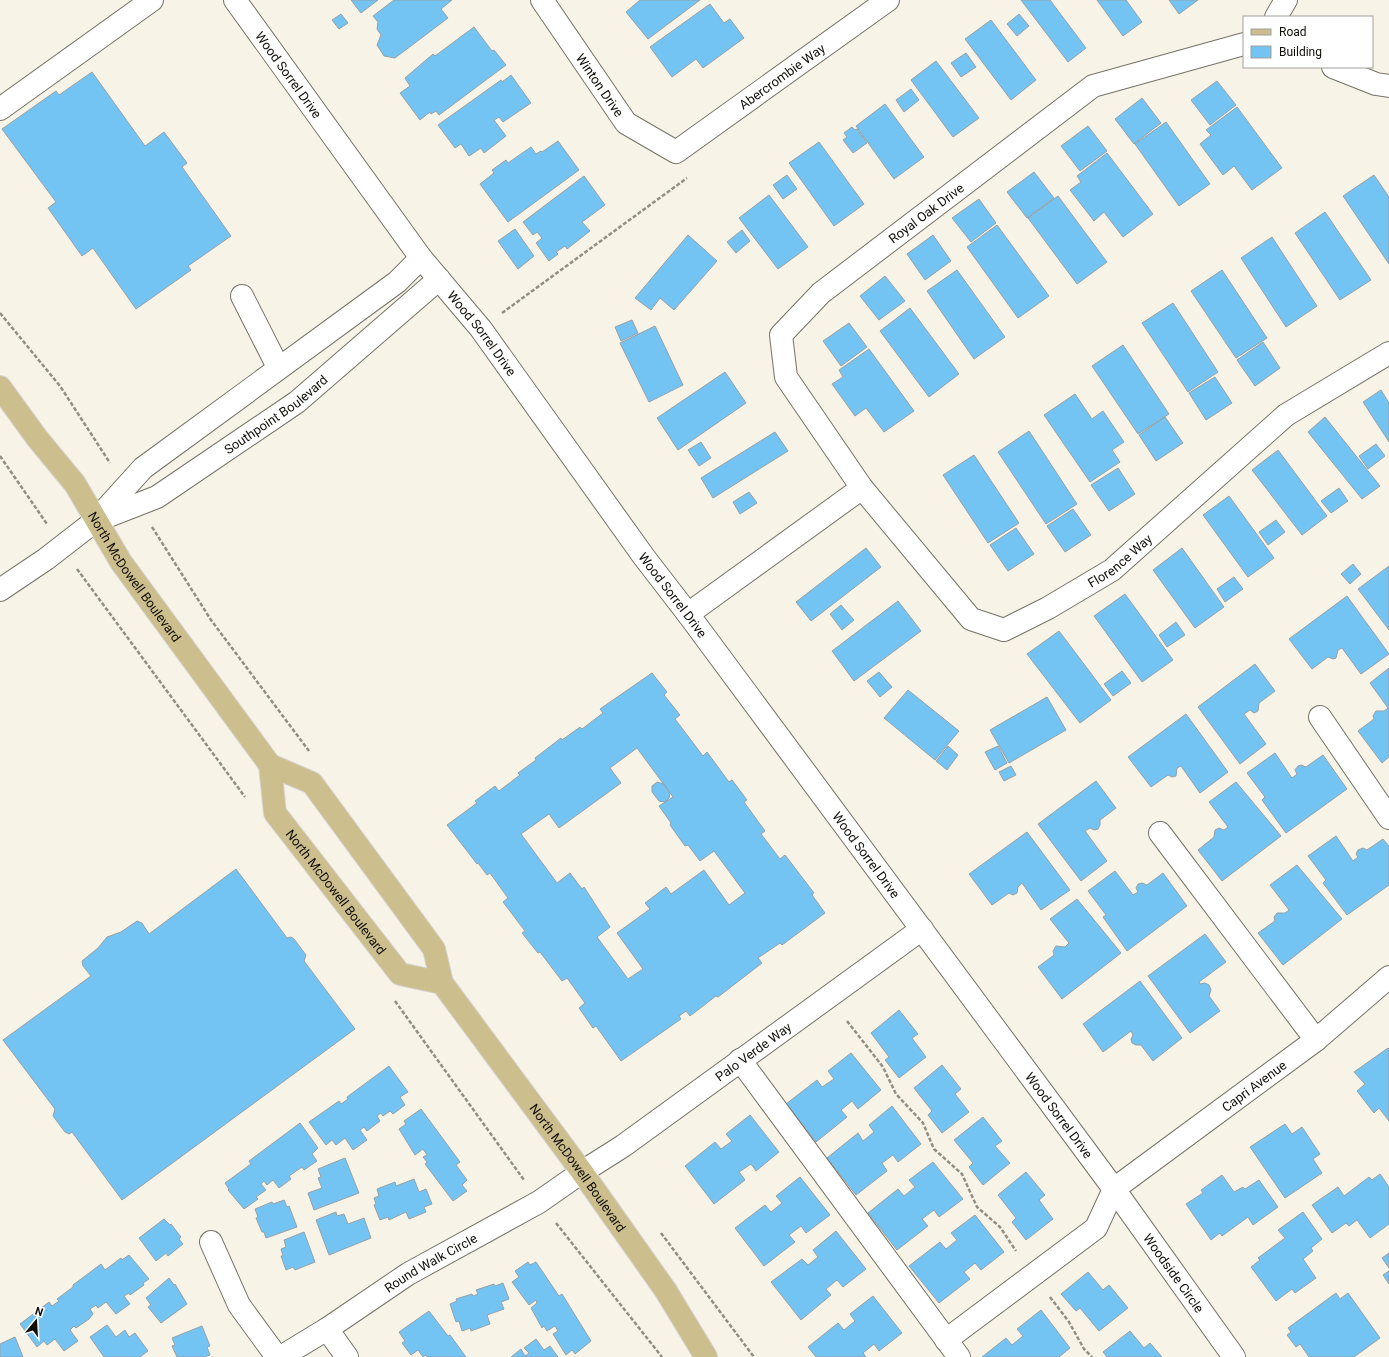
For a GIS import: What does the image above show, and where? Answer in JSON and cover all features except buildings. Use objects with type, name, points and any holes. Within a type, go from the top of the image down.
[{"type":"main road","name":"North McDowell Boulevard","points":[[0,387],[37,438],[75,484],[95,521],[121,562],[270,765],[275,813],[400,974],[442,983]]},
{"type":"main road","name":"North McDowell Boulevard","points":[[270,765],[312,783],[434,949],[442,983],[582,1172],[666,1291],[706,1357]]},
{"type":"street","points":[[0,109],[152,0]]},
{"type":"street","name":"Wood Sorrel Drive","points":[[235,0],[421,258],[481,329],[639,551],[688,614],[1114,1189]]},
{"type":"street","name":"Winton Drive","points":[[542,0],[626,123],[681,148]]},
{"type":"street","name":"Abercrombie Way","points":[[681,148],[888,0]]},
{"type":"street","points":[[1277,16],[1286,0]]},
{"type":"street","name":"Royal Oak Drive","points":[[862,488],[786,377],[781,335],[821,293],[1093,86],[1243,44]]},
{"type":"street","points":[[1336,68],[1376,84],[1389,86]]},
{"type":"street","name":"Southpoint Boulevard","points":[[0,590],[61,548],[95,521],[143,468],[278,367],[397,282],[421,258]]},
{"type":"street","name":"Southpoint Boulevard","points":[[95,521],[157,497],[297,402],[439,279]]},
{"type":"street","points":[[242,296],[278,367]]},
{"type":"street","name":"Florence Way","points":[[862,488],[971,619],[1004,630],[1048,608],[1112,570],[1286,415],[1389,353]]},
{"type":"street","points":[[688,614],[862,488]]},
{"type":"street","points":[[1320,717],[1389,818]]},
{"type":"street","points":[[1160,833],[1316,1040]]},
{"type":"street","name":"Palo Verde Way","points":[[582,1172],[623,1146],[922,929]]},
{"type":"street","name":"Capri Avenue","points":[[1114,1189],[1316,1040],[1389,977]]},
{"type":"street","points":[[740,1060],[959,1357]]},
{"type":"street","name":"Round Walk Circle","points":[[281,1357],[327,1329],[408,1274],[539,1202],[582,1172]]},
{"type":"street","points":[[946,1340],[1096,1228],[1114,1189]]},
{"type":"street","name":"Woodside Circle","points":[[1114,1189],[1234,1357]]},
{"type":"street","points":[[212,1242],[239,1305],[277,1357]]},
{"type":"street","points":[[327,1329],[347,1357]]},
{"type":"path","points":[[481,329],[693,174],[681,148]]},
{"type":"path","points":[[0,313],[60,386],[127,486]]},
{"type":"path","points":[[0,456],[38,510],[61,548],[231,778]]},
{"type":"path","points":[[138,505],[156,534]]},
{"type":"path","points":[[846,1021],[883,1067],[896,1094],[923,1123],[934,1148],[962,1174],[978,1207],[1000,1227],[1016,1251]]},
{"type":"path","points":[[556,1223],[662,1357]]},
{"type":"path","points":[[656,1227],[754,1357]]},
{"type":"path","points":[[1049,1296],[1069,1322],[1084,1349],[1092,1357]]}]
